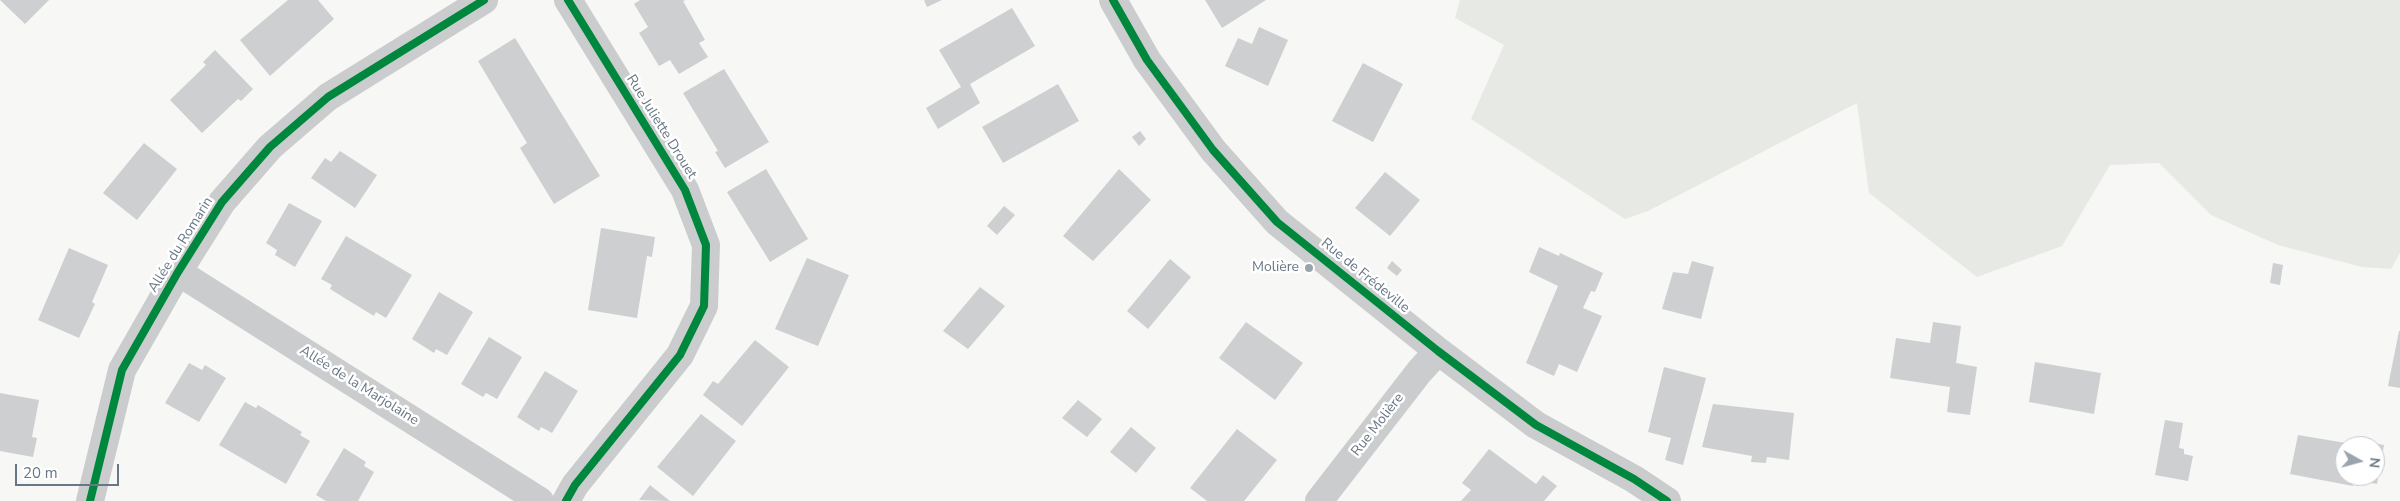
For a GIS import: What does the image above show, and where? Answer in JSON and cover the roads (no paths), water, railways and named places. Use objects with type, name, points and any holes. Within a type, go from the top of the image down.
[{"type":"street","name":"Allée du Romarin","points":[[90,501],[122,370],[178,272],[222,202],[270,147],[328,97],[484,0]]},
{"type":"street","name":"Rue Juliette Drouet","points":[[566,501],[576,485],[680,356],[704,306],[706,246],[685,190],[568,0]]},
{"type":"street","name":"Rue de Frédeville","points":[[1112,0],[1147,60],[1240,183],[1277,222],[1438,351],[1536,425],[1634,479],[1668,501]]},
{"type":"street","name":"Allée de la Marjolaine","points":[[178,272],[540,501]]},
{"type":"street","name":"Rue Molière","points":[[1319,501],[1419,372],[1438,351]]},
{"type":"place","name":"Molière","points":[[1309,268]]}]
